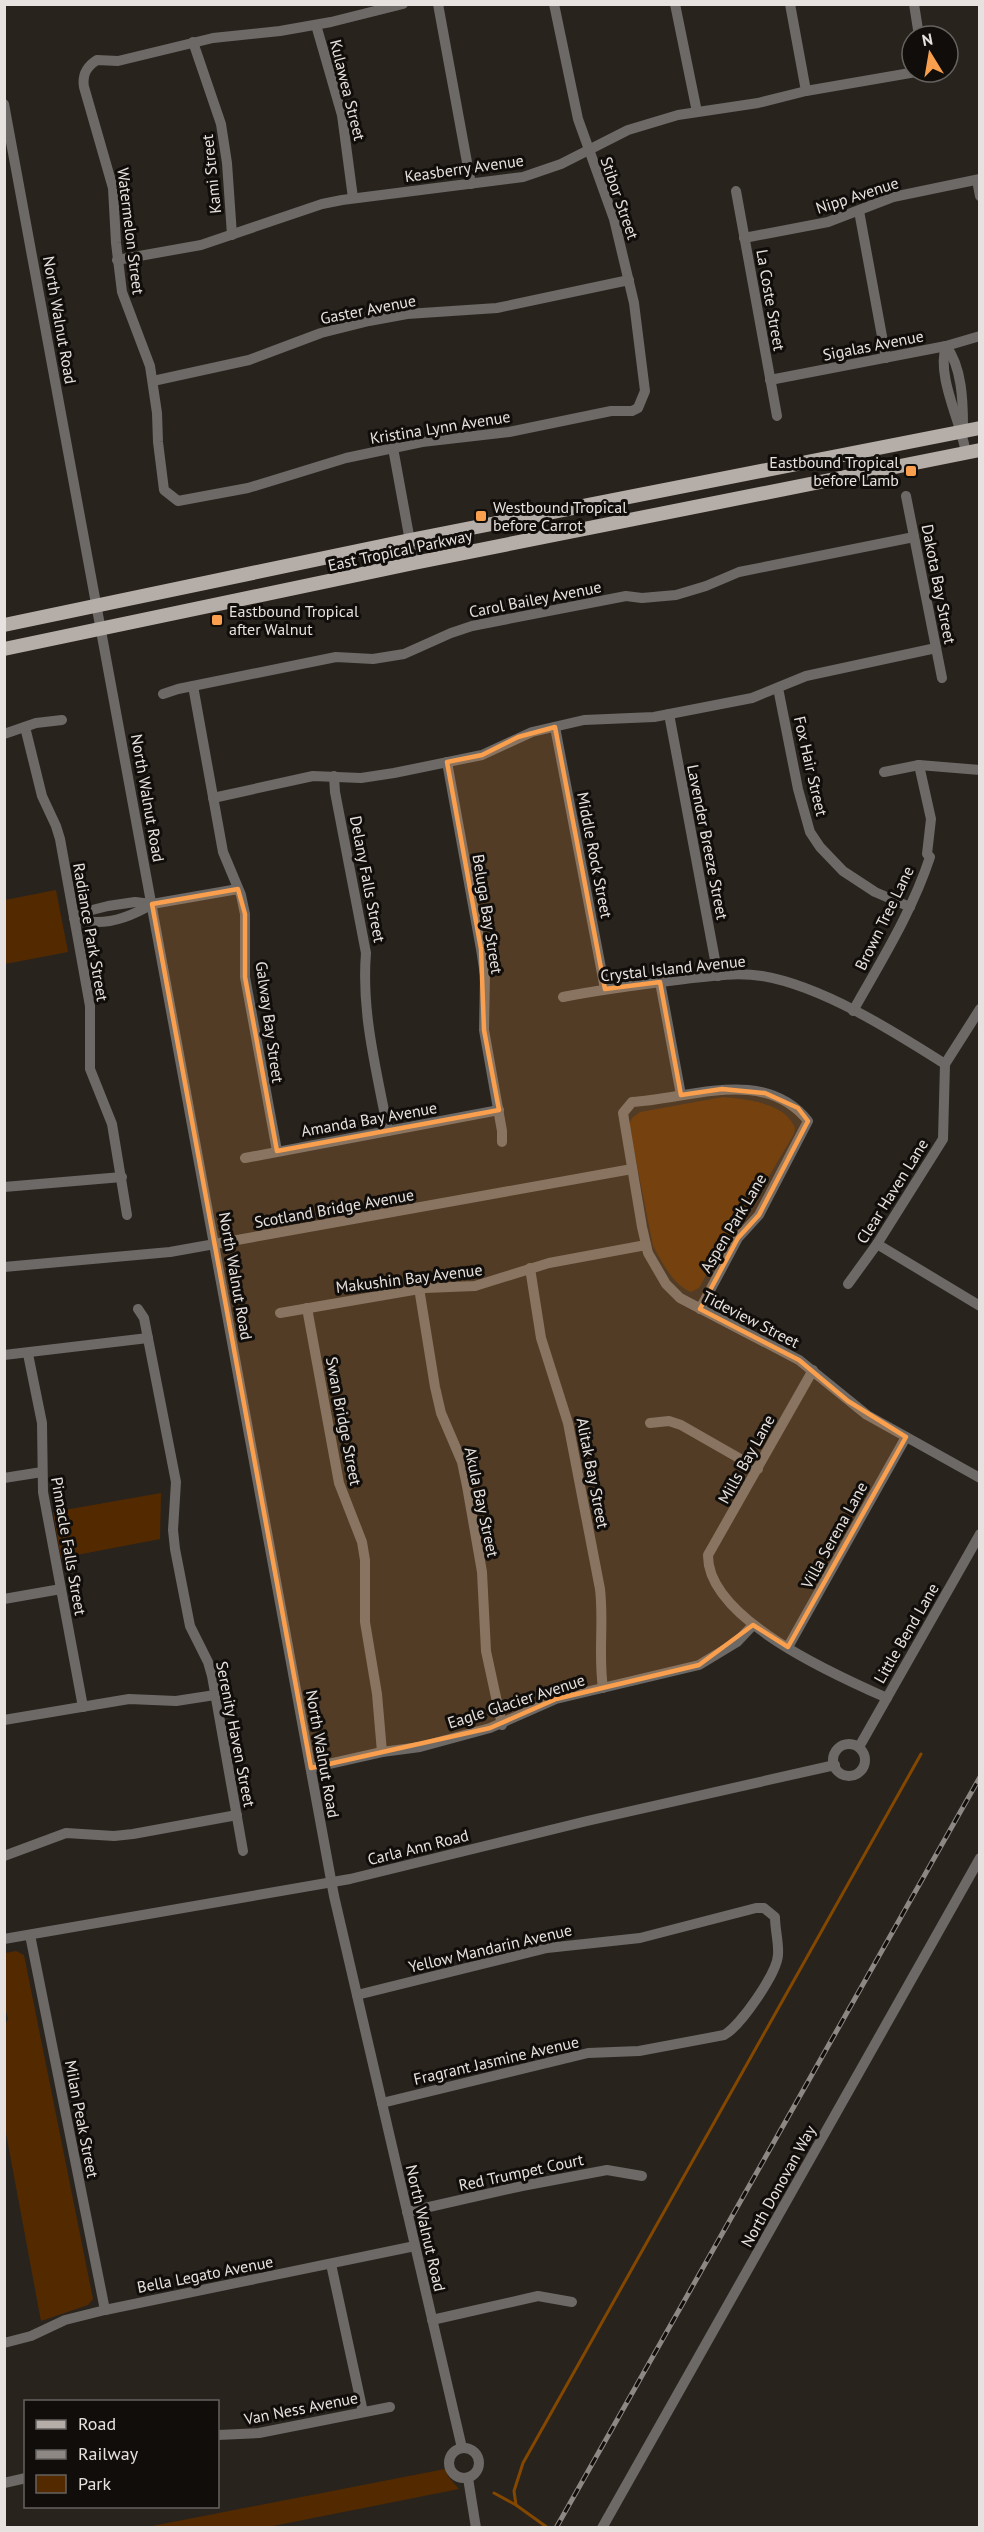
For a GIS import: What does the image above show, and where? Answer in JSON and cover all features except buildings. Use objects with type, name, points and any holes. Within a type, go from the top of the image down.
[{"type":"main road","name":"East Tropical Parkway","points":[[4,625],[410,540],[980,428]]},
{"type":"main road","name":"East Tropical Parkway","points":[[4,649],[414,563],[973,452]]},
{"type":"street","points":[[193,42],[316,25],[403,4]]},
{"type":"street","points":[[438,4],[471,184]]},
{"type":"street","name":"Stibor Street","points":[[554,4],[574,103],[588,150],[614,219],[629,280],[645,390],[641,403]]},
{"type":"street","points":[[675,4],[697,112]]},
{"type":"street","points":[[790,4],[806,91]]},
{"type":"street","points":[[914,4],[917,24]]},
{"type":"street","name":"Kulawea Street","points":[[316,25],[342,115],[353,198]]},
{"type":"street","name":"Watermelon Street","points":[[172,499],[164,490],[162,482],[158,413],[153,381],[145,353],[126,306],[117,260],[113,188],[83,80],[85,70],[97,60],[118,61],[193,42]]},
{"type":"street","name":"Kami Street","points":[[193,42],[221,124],[227,163],[232,235]]},
{"type":"street","name":"Keasberry Avenue","points":[[117,260],[201,245],[322,204],[353,198],[523,177],[543,171],[628,130],[697,112],[758,103],[806,91],[900,75]]},
{"type":"street","name":"North Walnut Road","points":[[4,104],[332,1882],[462,2448],[474,2451],[479,2460],[477,2472],[468,2478],[476,2528]]},
{"type":"street","points":[[978,179],[980,196]]},
{"type":"street","name":"Nipp Avenue","points":[[744,238],[828,222],[893,197],[978,179]]},
{"type":"street","name":"La Coste Street","points":[[736,191],[777,416]]},
{"type":"street","points":[[859,211],[886,358]]},
{"type":"street","name":"Gaster Avenue","points":[[153,381],[249,360],[321,333],[391,317],[497,308],[629,280]]},
{"type":"street","name":"Sigalas Avenue","points":[[770,380],[946,346],[980,336]]},
{"type":"street","points":[[946,346],[954,356],[963,401],[963,432],[973,452]]},
{"type":"street","name":"Kristina Lynn Avenue","points":[[172,499],[187,501],[248,488],[346,458],[422,442],[509,432],[611,411],[632,411],[641,403]]},
{"type":"street","points":[[393,448],[414,563]]},
{"type":"street","name":"Dakota Bay Street","points":[[906,496],[942,678]]},
{"type":"street","name":"Carol Bailey Avenue","points":[[163,694],[336,657],[373,659],[404,654],[472,626],[626,596],[642,598],[676,595],[706,586],[739,572],[914,537]]},
{"type":"street","points":[[213,798],[313,776],[373,778],[482,755],[518,737],[555,726],[600,718],[638,719],[752,698],[806,675],[936,648]]},
{"type":"street","name":"Galway Bay Street","points":[[194,686],[223,852],[245,914],[245,977],[277,1151]]},
{"type":"street","name":"Fox Hair Street","points":[[778,688],[798,789],[810,832],[820,848],[843,871],[875,892],[910,907]]},
{"type":"street","name":"Lavender Breeze Street","points":[[669,714],[718,976]]},
{"type":"street","points":[[4,734],[25,727],[62,720]]},
{"type":"street","name":"Middle Rock Street","points":[[555,726],[605,989]]},
{"type":"street","name":"Radiance Park Street","points":[[25,727],[42,796],[58,832],[90,1006],[90,1069],[112,1124],[127,1215]]},
{"type":"street","name":"Beluga Bay Street","points":[[447,762],[485,975],[484,1030],[502,1142]]},
{"type":"street","points":[[884,772],[919,765],[980,770]]},
{"type":"street","name":"Brown Tree Lane","points":[[853,1011],[921,885],[930,857],[927,854],[931,819],[919,765]]},
{"type":"street","name":"Delany Falls Street","points":[[334,776],[335,792],[366,953],[364,978],[366,1015],[388,1131]]},
{"type":"street","points":[[74,918],[84,912],[108,906],[135,902],[152,904],[238,889]]},
{"type":"street","name":"Crystal Island Avenue","points":[[563,997],[660,982],[718,976],[761,976],[792,983],[853,1011],[945,1064]]},
{"type":"street","points":[[660,982],[681,1095]]},
{"type":"street","points":[[945,1064],[980,1009]]},
{"type":"street","name":"Clear Haven Lane","points":[[848,1284],[877,1244],[943,1139],[945,1064]]},
{"type":"street","name":"Aspen Park Lane","points":[[681,1095],[722,1089],[765,1094],[798,1108],[808,1121],[759,1215],[738,1238],[700,1309]]},
{"type":"street","name":"Tideview Street","points":[[681,1095],[632,1102],[623,1113],[646,1245],[653,1266],[666,1284],[680,1298],[799,1360],[848,1401],[906,1437],[980,1478]]},
{"type":"street","name":"Amanda Bay Avenue","points":[[245,1158],[498,1110]]},
{"type":"street","name":"Scotland Bridge Avenue","points":[[4,1266],[141,1255],[214,1245],[632,1169]]},
{"type":"street","points":[[4,1187],[122,1177]]},
{"type":"street","points":[[877,1244],[978,1302]]},
{"type":"street","name":"Makushin Bay Avenue","points":[[280,1313],[419,1288],[475,1286],[530,1268],[646,1245]]},
{"type":"street","name":"Alitak Bay Street","points":[[530,1268],[541,1338],[568,1423],[600,1589],[603,1617],[600,1666],[603,1688]]},
{"type":"street","name":"Akula Bay Street","points":[[419,1288],[441,1413],[462,1462],[467,1486],[482,1572],[486,1651],[502,1725]]},
{"type":"street","name":"Swan Bridge Street","points":[[307,1308],[339,1483],[362,1542],[365,1560],[365,1622],[377,1694],[382,1752]]},
{"type":"street","name":"Serenity Haven Street","points":[[138,1309],[144,1318],[176,1482],[173,1530],[175,1549],[190,1626],[208,1662],[243,1851]]},
{"type":"street","points":[[4,1355],[28,1354],[148,1338]]},
{"type":"street","name":"Pinnacle Falls Street","points":[[28,1354],[42,1423],[43,1492],[83,1707]]},
{"type":"street","name":"Mills Bay Lane","points":[[753,1625],[741,1616],[714,1579],[708,1563],[708,1555],[813,1370]]},
{"type":"street","points":[[650,1423],[669,1421],[681,1425],[758,1469]]},
{"type":"street","name":"Villa Serena Lane","points":[[788,1647],[906,1437]]},
{"type":"street","points":[[4,1478],[42,1472]]},
{"type":"street","name":"Little Bend Lane","points":[[859,1747],[980,1534]]},
{"type":"street","points":[[4,1599],[61,1589]]},
{"type":"street","points":[[753,1625],[854,1684],[887,1698]]},
{"type":"street","name":"Eagle Glacier Avenue","points":[[311,1768],[382,1752],[420,1747],[502,1725],[556,1700],[699,1665],[737,1642],[753,1625]]},
{"type":"street","points":[[4,1720],[129,1699],[176,1701],[215,1695]]},
{"type":"street","points":[[835,1765],[834,1755],[840,1747],[849,1744],[859,1747]]},
{"type":"street","name":"Carla Ann Road","points":[[4,1939],[332,1882],[835,1765],[846,1775],[861,1770],[864,1766],[865,1755],[859,1747]]},
{"type":"street","points":[[4,1856],[66,1833],[114,1836],[134,1834],[237,1815]]},
{"type":"street","name":"North Donovan Way","points":[[602,2528],[980,1858]]},
{"type":"street","name":"Yellow Mandarin Avenue","points":[[357,1995],[547,1948],[640,1938],[756,1908],[764,1908],[770,1912]]},
{"type":"street","name":"Fragrant Jasmine Avenue","points":[[382,2103],[588,2053],[639,2051],[724,2035],[734,2030],[742,2021],[776,1965],[778,1954],[775,1917],[770,1912]]},
{"type":"street","name":"Milan Peak Street","points":[[30,1935],[105,2310]]},
{"type":"street","name":"Red Trumpet Court","points":[[407,2212],[522,2186],[608,2170],[642,2175]]},
{"type":"street","name":"Bella Legato Avenue","points":[[4,2343],[31,2336],[65,2320],[105,2310],[415,2246]]},
{"type":"street","points":[[331,2264],[363,2412]]},
{"type":"street","points":[[432,2320],[538,2296],[572,2302]]},
{"type":"street","name":"Van Ness Avenue","points":[[219,2435],[259,2433],[390,2407]]},
{"type":"street","points":[[462,2448],[450,2458],[450,2469],[457,2476],[468,2478]]},
{"type":"street","points":[[4,2483],[24,2478]]},
{"type":"highlighted area","points":[[555,727],[605,989],[660,982],[681,1095],[722,1089],[765,1093],[798,1108],[808,1121],[759,1215],[738,1238],[700,1309],[799,1360],[848,1401],[906,1437],[788,1647],[753,1625],[699,1665],[556,1699],[490,1728],[311,1768],[152,904],[238,889],[245,914],[245,977],[277,1151],[499,1110],[484,1030],[481,949],[447,762],[482,755],[518,737]]},
{"type":"green space","points":[[56,890],[68,952],[5,964],[5,900]]},
{"type":"green space","points":[[723,1097],[754,1101],[774,1108],[783,1113],[795,1128],[794,1134],[746,1215],[727,1237],[699,1288],[691,1292],[673,1279],[653,1246],[629,1125],[632,1118],[640,1112]]},
{"type":"green space","points":[[161,1493],[160,1539],[61,1558],[53,1512]]},
{"type":"green space","points":[[16,1951],[24,1955],[93,2299],[88,2305],[41,2321],[5,2128],[4,2027],[8,2019],[4,2003],[5,1953]]},
{"type":"green space","points":[[445,2469],[459,2489],[268,2527],[147,2527]]},
{"type":"waterway","points":[[548,2528],[516,2505],[514,2491],[523,2463],[921,1754]]},
{"type":"waterway","points":[[494,2493],[516,2505]]},
{"type":"railway","points":[[556,2528],[980,1777]]},
{"type":"place","name":"Eastbound Tropical before Lamb","points":[[911,471]]},
{"type":"place","name":"Westbound Tropical before Carrot","points":[[481,516]]},
{"type":"place","name":"Eastbound Tropical after Walnut","points":[[217,620]]}]
